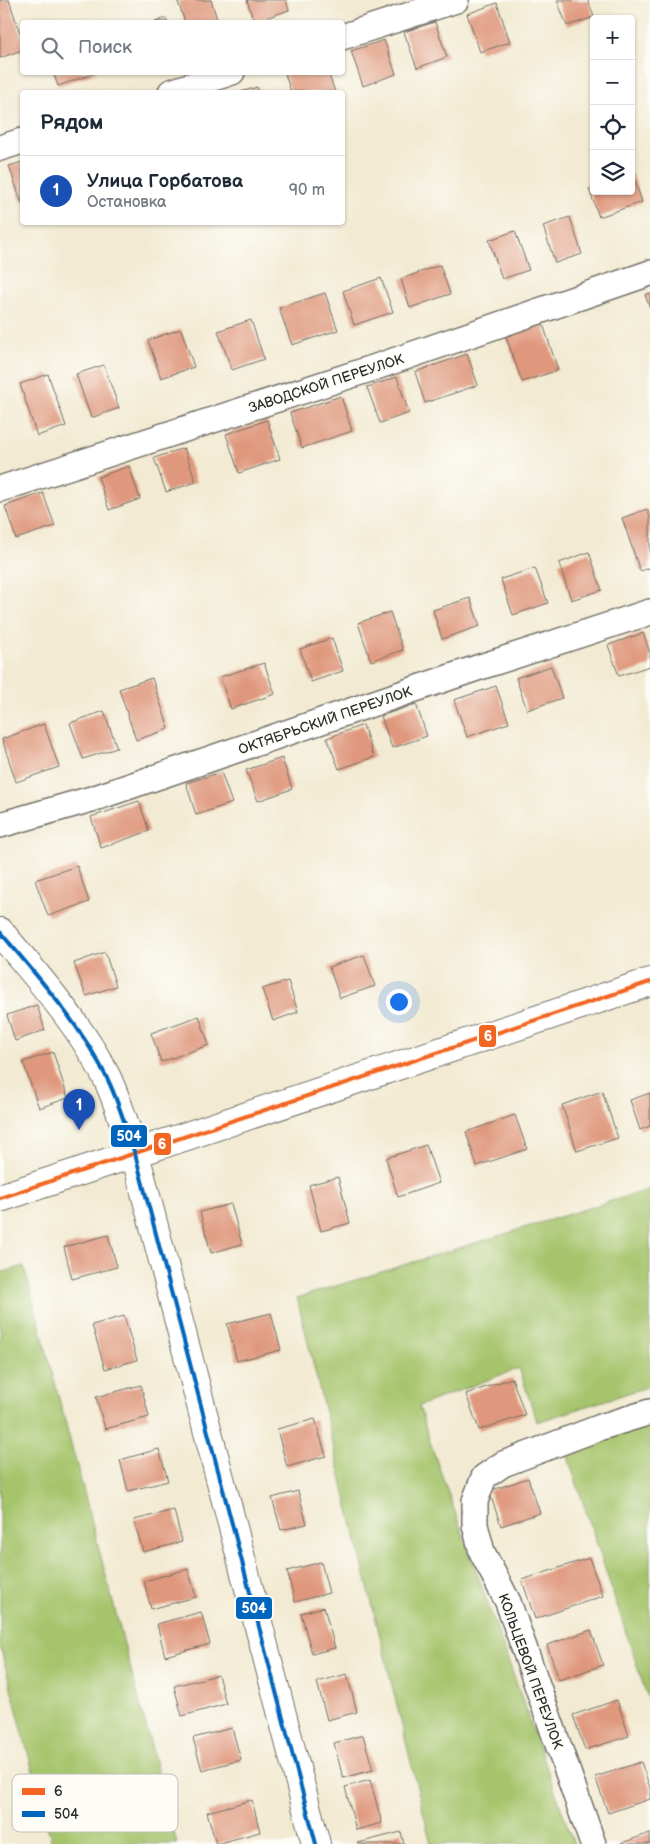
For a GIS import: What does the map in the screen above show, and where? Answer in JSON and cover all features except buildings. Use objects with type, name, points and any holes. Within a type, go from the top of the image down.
[{"type":"main road","points":[[0,932],[47,988],[79,1033],[106,1078],[135,1154],[316,1844]]},
{"type":"main road","points":[[0,1198],[650,982]]},
{"type":"street","points":[[345,36],[456,0]]},
{"type":"street","points":[[177,90],[223,75]]},
{"type":"street","points":[[0,148],[20,142]]},
{"type":"street","name":"ЗАВОДСКОЙ ПЕРЕУЛОК","points":[[0,488],[373,368],[650,274]]},
{"type":"street","name":"ОКТЯБРЬСКИЙ ПЕРЕУЛОК","points":[[0,826],[95,798],[477,668],[650,612]]},
{"type":"street","name":"КОЛЬЦЕВОЙ ПЕРЕУЛОК","points":[[592,1844],[508,1602],[482,1552],[475,1525],[475,1501],[484,1477],[503,1464],[602,1427],[650,1412]]},
{"type":"green space","points":[[650,1189],[650,1386],[537,1422],[519,1368],[419,1406],[431,1445],[574,1844],[431,1844],[297,1298]]},
{"type":"green space","points":[[24,1266],[158,1774],[34,1774],[0,1646],[0,1273]]},
{"type":"green space","points":[[650,1425],[650,1705],[566,1451]]},
{"type":"green space","points":[[49,1832],[174,1832],[177,1844],[52,1844]]},
{"type":"transit line","name":"504","points":[[0,932],[72,1020],[107,1078],[122,1116],[135,1154],[316,1844]]},
{"type":"transit line","name":"6","points":[[0,1198],[650,982]]},
{"type":"place","name":"Улица Горбатова","points":[[79,1130]]}]
